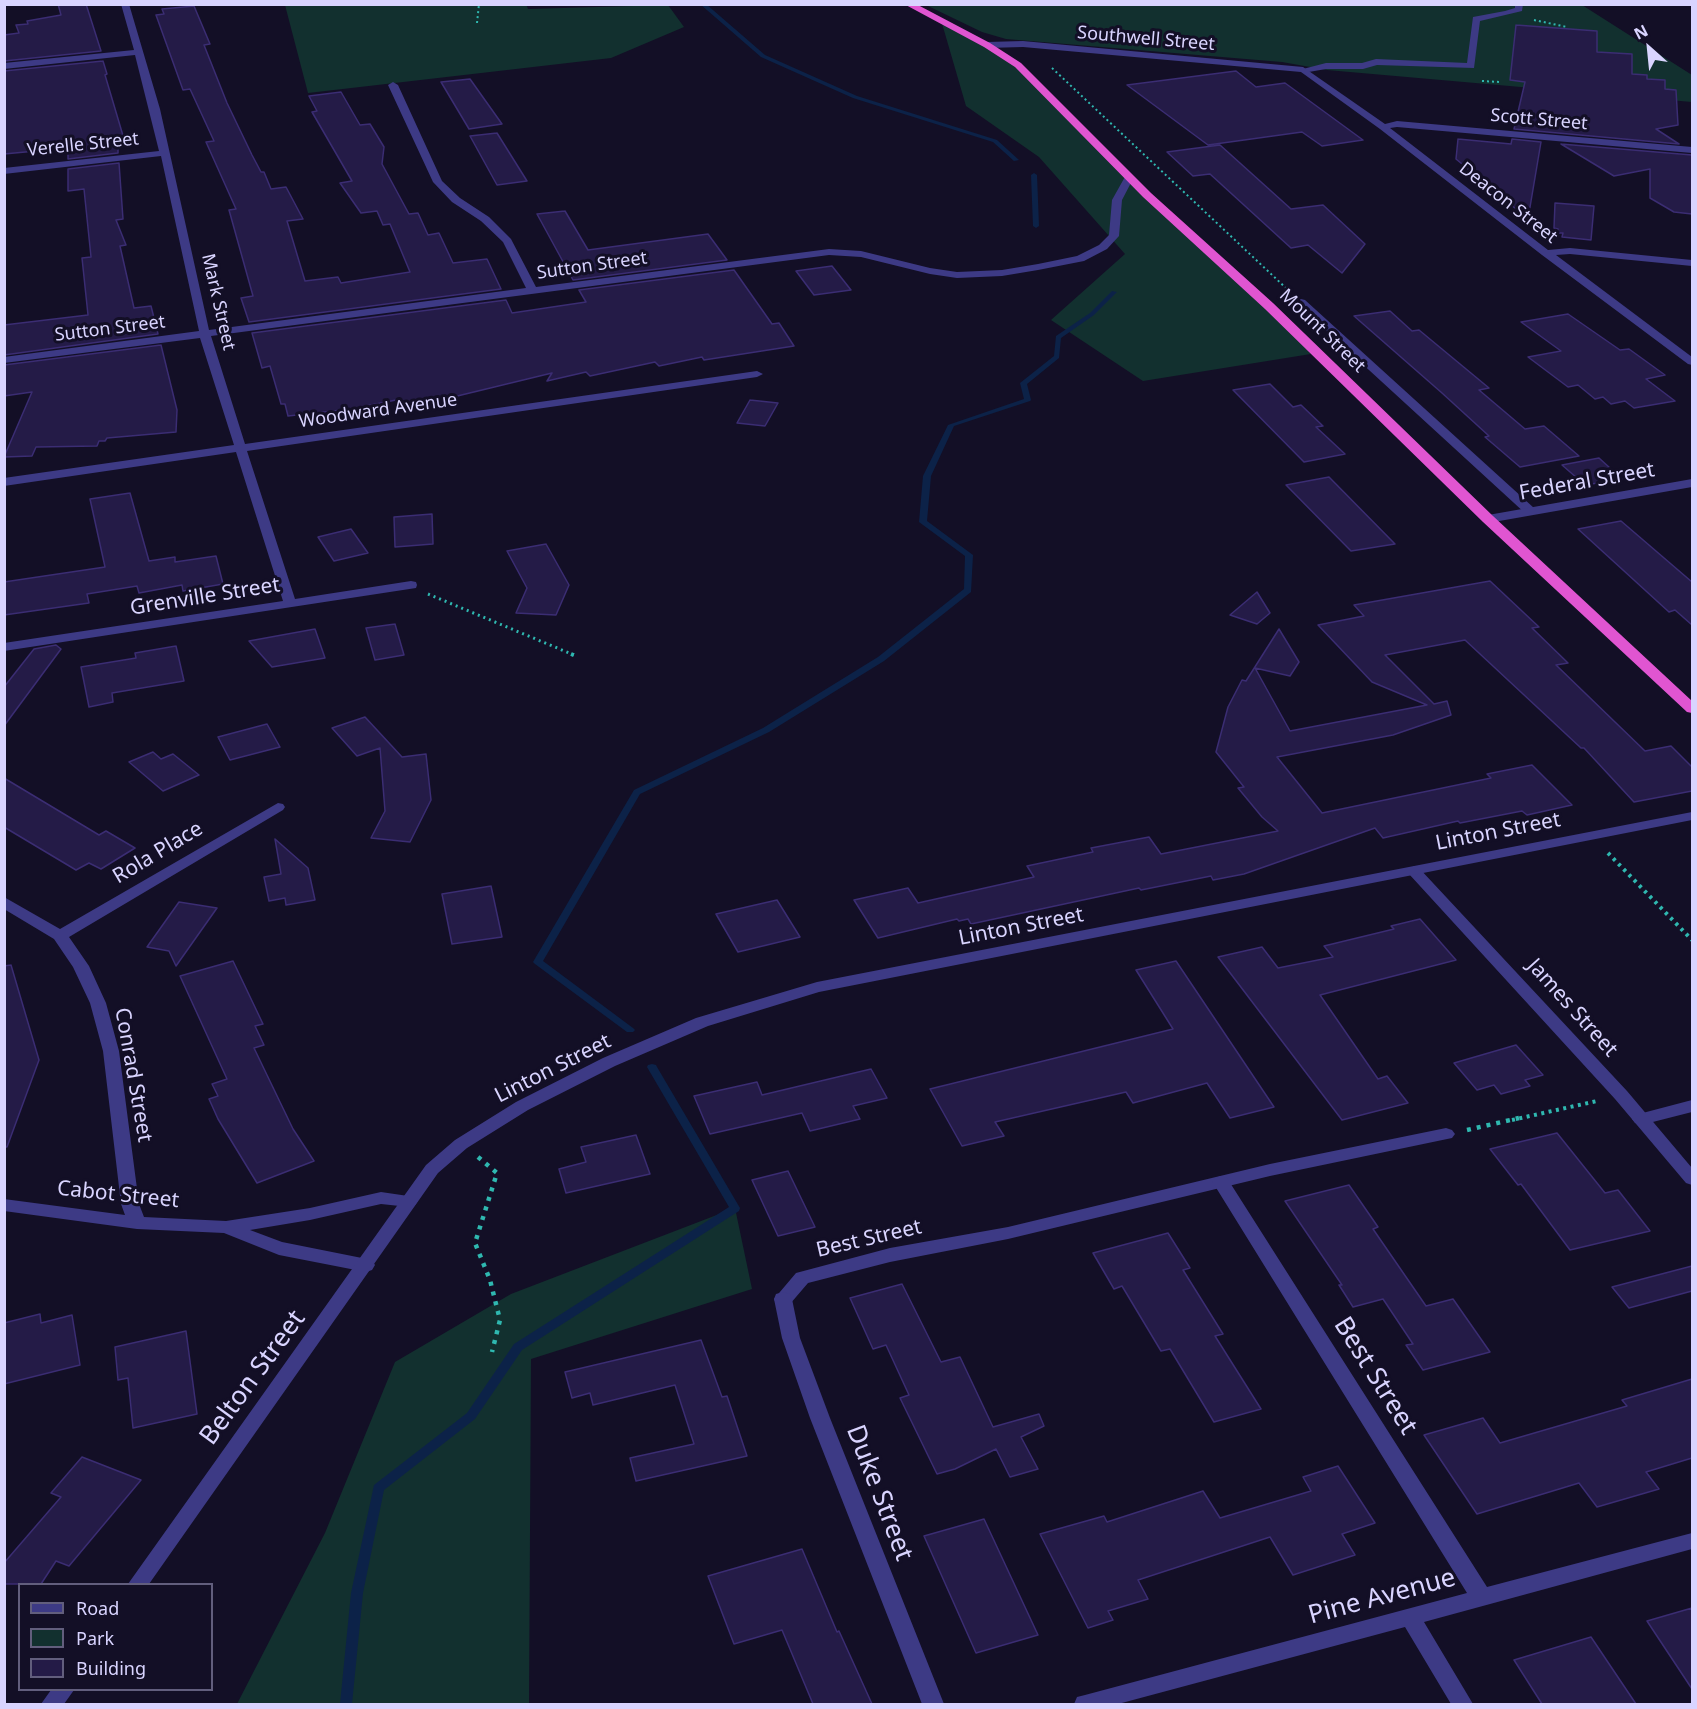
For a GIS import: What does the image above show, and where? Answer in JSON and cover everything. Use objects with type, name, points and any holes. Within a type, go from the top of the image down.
[{"type":"highway","name":"Mount Street","points":[[908,4],[987,45],[1018,66],[1044,89],[1129,177],[1269,306],[1488,519],[1692,709]]},
{"type":"street","name":"Mark Street","points":[[125,4],[155,109],[206,334],[290,603]]},
{"type":"street","name":"Southwell Street","points":[[987,45],[1023,44],[1303,70],[1326,66],[1363,66],[1376,62],[1471,66],[1476,19],[1508,13],[1519,9],[1519,4]]},
{"type":"street","points":[[4,66],[138,51]]},
{"type":"street","name":"Deacon Street","points":[[1303,70],[1383,127],[1692,362]]},
{"type":"street","points":[[393,85],[438,182],[456,200],[485,219],[507,241],[533,291]]},
{"type":"street","name":"Scott Street","points":[[1383,127],[1397,124],[1692,150]]},
{"type":"street","name":"Verelle Street","points":[[4,171],[165,153]]},
{"type":"street","name":"Sutton Street","points":[[4,360],[829,252],[861,254],[930,271],[957,275],[1002,273],[1080,259],[1103,247],[1114,236],[1117,200],[1129,177]]},
{"type":"street","points":[[1546,253],[1569,251],[1692,263]]},
{"type":"street","points":[[1301,302],[1530,511]]},
{"type":"street","name":"Woodward Avenue","points":[[4,482],[757,375]]},
{"type":"street","name":"Federal Street","points":[[1488,519],[1692,483]]},
{"type":"street","name":"Grenville Street","points":[[4,647],[411,585]]},
{"type":"street","name":"Rola Place","points":[[60,936],[278,807]]},
{"type":"street","name":"Linton Street","points":[[409,1201],[432,1169],[461,1144],[522,1106],[609,1062],[702,1022],[807,990],[1692,816]]},
{"type":"street","name":"James Street","points":[[1414,871],[1621,1095],[1692,1179]]},
{"type":"street","name":"Conrad Street","points":[[4,902],[60,936],[81,966],[98,1003],[111,1051],[130,1204],[137,1222]]},
{"type":"street","points":[[1641,1119],[1692,1106]]},
{"type":"street","name":"Best Street","points":[[783,1299],[802,1278],[890,1255],[1008,1233],[1221,1182],[1446,1134]]},
{"type":"street","name":"Best Street","points":[[1221,1182],[1482,1598]]},
{"type":"street","name":"Cabot Street","points":[[4,1205],[137,1222],[226,1227],[310,1214],[381,1198],[409,1201]]},
{"type":"street","name":"Belton Street","points":[[139,1583],[366,1265],[409,1201]]},
{"type":"street","name":"Cabot Street","points":[[226,1227],[279,1248],[366,1265]]},
{"type":"street","name":"Duke Street","points":[[783,1299],[791,1338],[820,1418],[933,1704]]},
{"type":"street","name":"Pine Avenue","points":[[1085,1704],[1692,1541]]},
{"type":"street","points":[[1411,1618],[1462,1704]]},
{"type":"street","points":[[52,1704],[62,1691]]},
{"type":"path","points":[[477,23],[479,4]]},
{"type":"path","points":[[1044,61],[1301,302]]},
{"type":"path","points":[[411,585],[445,603],[576,656]]},
{"type":"path","points":[[1591,835],[1692,940]]},
{"type":"path","points":[[1446,1134],[1621,1095]]},
{"type":"path","points":[[461,1144],[497,1173],[475,1243],[490,1280],[500,1320],[492,1352]]},
{"type":"green space","points":[[526,4],[528,9],[668,5],[684,27],[611,58],[308,93],[285,5]]},
{"type":"green space","points":[[926,5],[1582,5],[1692,75],[1692,102],[1327,70],[1282,62],[1006,39],[982,32]]},
{"type":"green space","points":[[941,20],[1018,65],[1129,177],[1317,353],[1143,381],[1051,320],[1125,254],[1039,157],[966,106]]},
{"type":"green space","points":[[735,1208],[752,1289],[531,1359],[529,1704],[237,1704],[325,1533],[395,1362],[511,1294]]},
{"type":"building","points":[[58,4],[86,4],[101,51],[4,61],[4,35],[19,33],[16,25],[28,24],[27,21],[61,15]]},
{"type":"building","points":[[194,6],[210,44],[204,45],[227,103],[252,155],[261,172],[264,172],[271,189],[286,187],[303,219],[287,221],[305,281],[338,277],[341,283],[410,272],[390,224],[383,225],[377,211],[361,213],[340,183],[352,181],[312,112],[317,111],[309,96],[341,92],[360,125],[370,124],[384,147],[382,164],[409,214],[418,213],[428,235],[439,233],[453,263],[487,259],[501,289],[249,322],[241,298],[253,296],[229,210],[236,209],[206,142],[214,141],[190,89],[183,90],[156,15],[164,14],[162,9]]},
{"type":"building","points":[[1516,25],[1597,31],[1597,52],[1632,54],[1632,74],[1647,75],[1647,79],[1665,80],[1665,89],[1676,90],[1678,125],[1656,129],[1679,144],[1514,129],[1525,82],[1510,80]]},
{"type":"building","points":[[103,61],[124,139],[118,140],[118,153],[68,159],[68,148],[4,154],[4,71]]},
{"type":"building","points":[[1236,71],[1256,87],[1285,83],[1363,140],[1322,146],[1302,132],[1208,145],[1127,85]]},
{"type":"building","points":[[470,79],[502,124],[469,129],[441,82]]},
{"type":"building","points":[[497,133],[527,181],[497,185],[470,136]]},
{"type":"building","points":[[1458,139],[1511,144],[1512,139],[1541,142],[1528,219],[1456,159]]},
{"type":"building","points":[[1561,144],[1692,155],[1692,214],[1674,212],[1650,198],[1650,169],[1614,176]]},
{"type":"building","points":[[1220,145],[1291,209],[1323,205],[1365,244],[1342,273],[1308,245],[1291,248],[1210,174],[1193,176],[1167,152]]},
{"type":"building","points":[[119,163],[123,219],[116,220],[126,245],[120,246],[134,308],[151,306],[158,334],[4,355],[4,325],[88,315],[82,258],[91,257],[84,189],[68,191],[68,169]]},
{"type":"building","points":[[1555,203],[1594,206],[1591,240],[1562,237],[1563,233],[1557,233],[1558,229],[1554,228]]},
{"type":"building","points":[[565,211],[588,250],[708,234],[727,260],[573,280],[537,214]]},
{"type":"building","points":[[832,266],[851,290],[814,295],[796,271]]},
{"type":"building","points":[[734,270],[772,324],[779,323],[794,346],[704,360],[702,357],[659,366],[655,362],[590,376],[586,372],[547,381],[552,373],[408,408],[401,399],[351,409],[288,416],[285,404],[281,404],[270,366],[262,368],[252,333],[506,300],[512,313],[586,302],[579,290]]},
{"type":"building","points":[[1390,311],[1412,331],[1419,330],[1489,388],[1479,390],[1525,429],[1544,426],[1579,456],[1520,467],[1485,437],[1489,436],[1442,393],[1354,316]]},
{"type":"building","points":[[1568,314],[1620,350],[1629,349],[1665,375],[1646,379],[1675,401],[1634,408],[1625,401],[1611,404],[1603,397],[1595,399],[1578,385],[1568,387],[1528,357],[1561,351],[1521,322]]},
{"type":"building","points":[[161,345],[177,410],[176,432],[107,438],[105,441],[99,441],[97,446],[36,447],[32,456],[4,457],[32,392],[4,396],[4,365]]},
{"type":"building","points":[[1270,384],[1293,407],[1301,405],[1323,426],[1316,427],[1345,454],[1304,462],[1233,390]]},
{"type":"building","points":[[750,400],[778,403],[765,426],[737,423]]},
{"type":"building","points":[[1599,458],[1622,479],[1585,485],[1562,465]]},
{"type":"building","points":[[1329,477],[1395,544],[1351,551],[1286,485]]},
{"type":"building","points":[[130,493],[149,561],[175,557],[175,562],[216,556],[223,584],[183,591],[182,585],[139,593],[137,586],[87,594],[89,603],[4,615],[4,582],[105,567],[90,499]]},
{"type":"building","points":[[432,514],[433,544],[395,547],[394,517]]},
{"type":"building","points":[[1621,521],[1692,582],[1692,625],[1675,610],[1669,612],[1578,529]]},
{"type":"building","points":[[351,529],[368,553],[334,561],[318,537]]},
{"type":"building","points":[[546,544],[569,585],[556,615],[516,613],[527,588],[507,551]]},
{"type":"building","points":[[1490,581],[1539,627],[1532,628],[1568,663],[1556,665],[1645,751],[1671,746],[1692,767],[1692,791],[1634,802],[1584,748],[1581,748],[1465,640],[1385,655],[1434,704],[1447,701],[1451,715],[1393,735],[1277,757],[1322,813],[1491,778],[1487,774],[1532,765],[1572,805],[1527,815],[1522,811],[1460,823],[1458,821],[1383,838],[1375,828],[1244,874],[1213,880],[1211,876],[1141,890],[1139,888],[971,924],[968,919],[959,921],[957,919],[878,938],[854,900],[908,888],[918,903],[1034,877],[1027,866],[1093,852],[1091,848],[1149,837],[1161,854],[1278,831],[1262,817],[1238,788],[1244,787],[1216,752],[1228,707],[1242,680],[1246,681],[1279,629],[1299,662],[1290,676],[1255,668],[1290,731],[1427,705],[1372,682],[1318,625],[1364,616],[1354,605]]},
{"type":"building","points":[[1257,592],[1270,613],[1257,624],[1230,615]]},
{"type":"building","points":[[395,624],[404,655],[375,660],[366,628]]},
{"type":"building","points":[[315,629],[325,658],[272,667],[249,641]]},
{"type":"building","points":[[56,645],[61,649],[4,726],[4,687],[34,649]]},
{"type":"building","points":[[176,646],[184,681],[112,693],[113,702],[89,707],[81,667],[136,658],[135,653]]},
{"type":"building","points":[[365,717],[402,757],[426,754],[431,800],[410,842],[371,838],[385,811],[380,748],[357,756],[332,728]]},
{"type":"building","points":[[267,724],[280,747],[230,760],[218,737]]},
{"type":"building","points":[[153,752],[161,759],[173,754],[199,775],[163,791],[129,762]]},
{"type":"building","points":[[4,778],[99,835],[106,831],[135,848],[101,869],[89,863],[76,870],[4,827]]},
{"type":"building","points":[[275,839],[308,868],[315,900],[286,905],[285,898],[269,901],[264,877],[281,874]]},
{"type":"building","points":[[491,886],[502,937],[452,944],[442,894]]},
{"type":"building","points":[[777,900],[800,937],[738,952],[716,914]]},
{"type":"building","points":[[179,902],[217,908],[176,966],[169,951],[147,947]]},
{"type":"building","points":[[1420,919],[1456,960],[1320,995],[1378,1079],[1387,1076],[1408,1103],[1342,1120],[1218,957],[1262,947],[1278,968],[1333,957],[1324,946],[1394,929],[1391,926]]},
{"type":"building","points":[[233,961],[263,1024],[255,1026],[264,1045],[254,1048],[293,1129],[314,1161],[257,1183],[218,1119],[209,1099],[218,1096],[212,1084],[227,1079],[180,976]]},
{"type":"building","points":[[1176,961],[1274,1107],[1230,1118],[1207,1083],[1133,1103],[1126,1092],[995,1122],[1004,1136],[962,1146],[930,1089],[1173,1029],[1136,970]]},
{"type":"building","points":[[11,965],[39,1060],[7,1147],[4,1147],[4,966]]},
{"type":"building","points":[[1516,1045],[1543,1075],[1525,1080],[1530,1086],[1501,1094],[1494,1085],[1477,1090],[1454,1063]]},
{"type":"building","points":[[871,1069],[887,1098],[853,1106],[860,1119],[810,1131],[802,1113],[710,1134],[694,1096],[757,1082],[762,1095]]},
{"type":"building","points":[[1557,1133],[1605,1193],[1618,1190],[1650,1231],[1570,1250],[1521,1184],[1518,1185],[1490,1149]]},
{"type":"building","points":[[636,1135],[650,1174],[566,1193],[559,1169],[586,1162],[581,1147]]},
{"type":"building","points":[[788,1171],[815,1227],[778,1236],[752,1180]]},
{"type":"building","points":[[1349,1185],[1378,1227],[1373,1229],[1426,1306],[1453,1299],[1490,1352],[1423,1370],[1406,1345],[1413,1344],[1383,1299],[1353,1307],[1339,1285],[1342,1285],[1285,1201]]},
{"type":"building","points":[[1168,1233],[1190,1268],[1183,1270],[1223,1334],[1215,1336],[1261,1409],[1214,1422],[1170,1349],[1161,1351],[1122,1286],[1114,1289],[1093,1253]]},
{"type":"building","points":[[1692,1266],[1692,1291],[1629,1308],[1612,1287]]},
{"type":"building","points":[[902,1284],[941,1362],[960,1357],[993,1427],[1039,1414],[1044,1426],[1021,1437],[1038,1469],[1010,1477],[996,1449],[955,1469],[937,1474],[900,1398],[909,1395],[886,1345],[873,1349],[850,1298]]},
{"type":"building","points":[[40,1314],[41,1323],[72,1315],[80,1365],[4,1384],[4,1323]]},
{"type":"building","points":[[186,1331],[197,1414],[133,1428],[128,1378],[118,1380],[115,1347]]},
{"type":"building","points":[[701,1340],[722,1397],[727,1396],[747,1456],[636,1481],[630,1458],[694,1444],[675,1385],[593,1405],[590,1393],[572,1398],[565,1372]]},
{"type":"building","points":[[1692,1379],[1692,1458],[1646,1472],[1659,1489],[1597,1507],[1579,1483],[1477,1514],[1424,1435],[1483,1418],[1500,1443],[1627,1406],[1622,1400]]},
{"type":"building","points":[[82,1457],[141,1480],[69,1566],[56,1561],[42,1583],[4,1584],[4,1563],[61,1497],[51,1493]]},
{"type":"building","points":[[1338,1466],[1375,1523],[1342,1534],[1355,1555],[1293,1575],[1270,1537],[1138,1580],[1148,1599],[1108,1611],[1113,1620],[1088,1628],[1040,1534],[1104,1516],[1107,1522],[1203,1491],[1220,1518],[1311,1491],[1303,1477]]},
{"type":"building","points":[[984,1519],[1038,1635],[976,1653],[924,1536]]},
{"type":"building","points":[[802,1549],[837,1632],[839,1631],[872,1704],[813,1704],[782,1630],[734,1644],[708,1576]]},
{"type":"building","points":[[1692,1608],[1692,1689],[1647,1621]]},
{"type":"building","points":[[1591,1637],[1636,1704],[1542,1704],[1514,1660]]},
{"type":"waterway","points":[[702,4],[763,56],[855,97],[995,141],[1016,160]]},
{"type":"waterway","points":[[1034,175],[1036,226]]},
{"type":"waterway","points":[[630,1030],[538,962],[637,792],[766,730],[881,659],[968,590],[969,555],[923,522],[927,476],[951,425],[1028,400],[1023,383],[1057,357],[1058,337],[1092,314],[1114,292]]},
{"type":"waterway","points":[[346,1704],[357,1593],[378,1488],[471,1416],[518,1347],[735,1208],[652,1067]]}]
